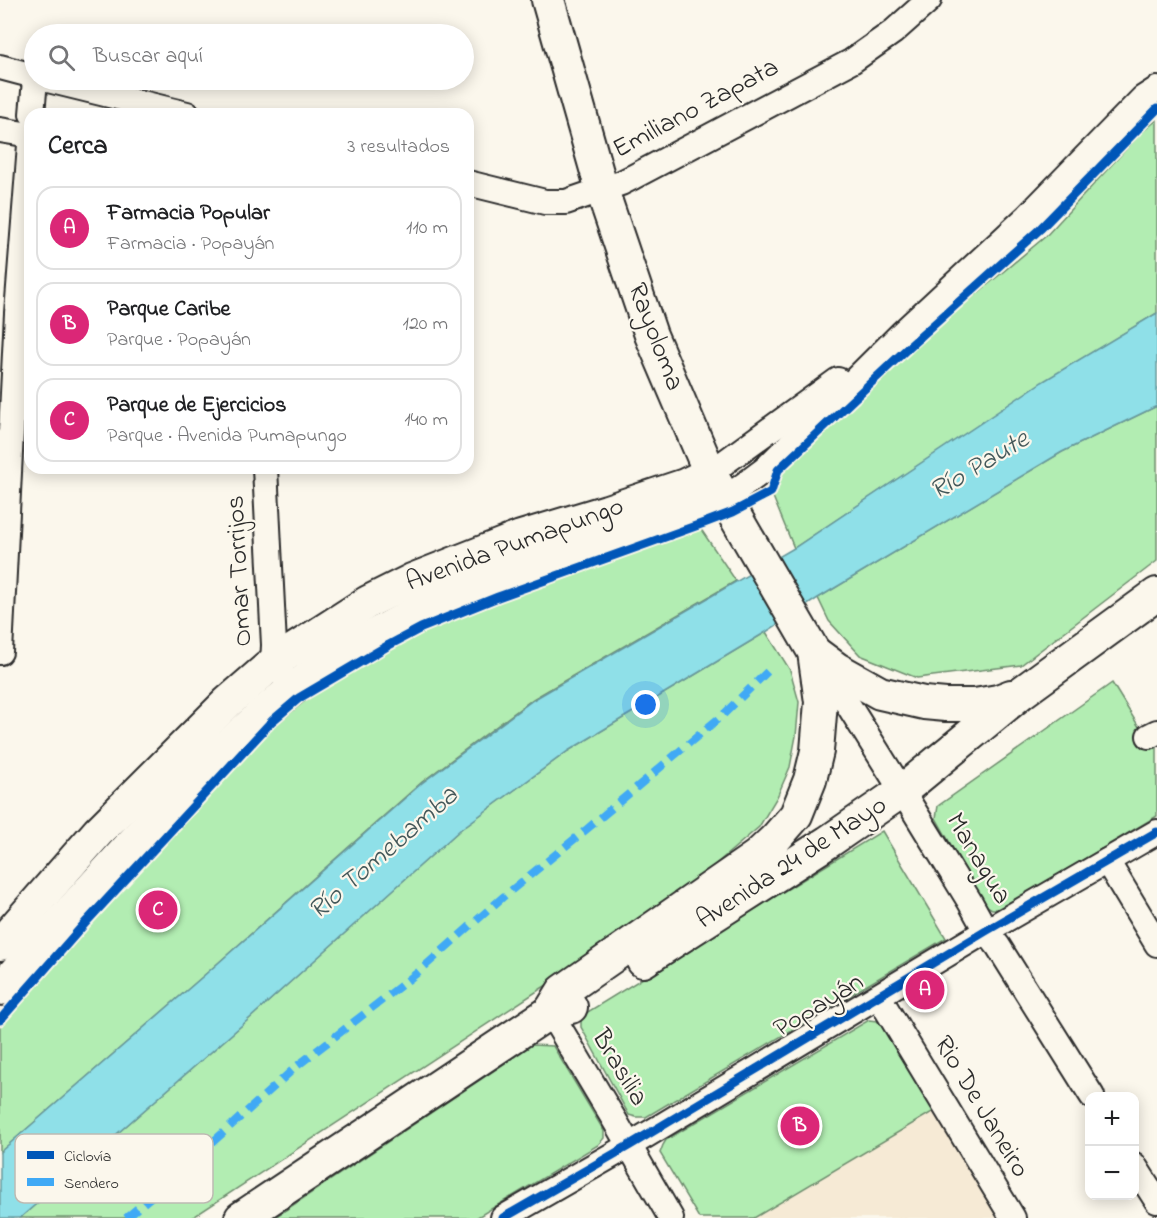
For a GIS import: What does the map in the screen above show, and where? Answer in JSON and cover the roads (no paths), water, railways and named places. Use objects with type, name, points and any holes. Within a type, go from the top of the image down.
[{"type":"main road","name":"Rayoloma","points":[[548,0],[602,190],[651,335],[722,495],[814,652],[837,669],[880,693]]},
{"type":"main road","name":"Avenida Pumapungo","points":[[0,944],[98,832],[228,702],[273,663],[368,602],[412,580],[521,537],[685,485],[722,495]]},
{"type":"main road","name":"Avenida Pumapungo","points":[[4,976],[156,817],[221,753],[264,712],[296,693],[332,661],[426,607],[534,566],[696,512],[722,495]]},
{"type":"main road","name":"Avenida 24 de Mayo","points":[[241,1218],[550,1012],[572,1006],[828,842],[902,791],[1021,693],[1157,594]]},
{"type":"main road","name":"Rayoloma","points":[[814,652],[820,702],[817,751]]},
{"type":"main road","name":"Avenida 24 de Mayo","points":[[880,693],[924,703],[975,705],[998,701],[1021,693]]},
{"type":"main road","name":"Avenida 24 de Mayo","points":[[550,1012],[563,991],[757,856],[775,839],[796,815],[810,780],[817,751]]},
{"type":"street","name":"Emiliano Zapata","points":[[474,184],[555,202],[566,202],[602,190],[633,177],[852,61],[930,0]]},
{"type":"street","points":[[0,67],[24,75]]},
{"type":"street","name":"Avenida Pumapungo","points":[[722,495],[1028,216],[1143,98],[1157,88]]},
{"type":"street","points":[[32,108],[34,90]]},
{"type":"street","points":[[89,90],[162,108]]},
{"type":"street","points":[[0,130],[24,134]]},
{"type":"street","points":[[0,652],[9,313],[24,194]]},
{"type":"street","name":"Omar Torrijos","points":[[265,474],[273,663],[296,693]]},
{"type":"street","name":"Managua","points":[[814,652],[902,791],[986,931],[998,946],[1089,1092]]},
{"type":"street","name":"Popayán","points":[[503,1218],[1157,832]]},
{"type":"street","points":[[1107,861],[1157,944]]},
{"type":"street","name":"Rio De Janeiro","points":[[879,997],[1013,1218]]},
{"type":"street","name":"Brasilia","points":[[550,1012],[671,1218]]},
{"type":"street","points":[[1139,1173],[1157,1201]]},
{"type":"water","points":[[1157,313],[1157,406],[1062,452],[568,751],[461,829],[117,1134],[21,1134],[422,783],[533,700],[794,548],[1042,382]]},
{"type":"water","points":[[15,1139],[15,1203],[37,1203],[20,1218],[0,1218],[0,1152]]},
{"type":"place","name":"Parque de Ejercicios","points":[[158,910]]},
{"type":"place","name":"Farmacia Popular","points":[[925,990]]},
{"type":"place","name":"Parque Caribe","points":[[800,1126]]},
{"type":"water label","name":"Río Paute","points":[[980,466]]},
{"type":"water label","name":"Río Tomebamba","points":[[384,854]]}]
